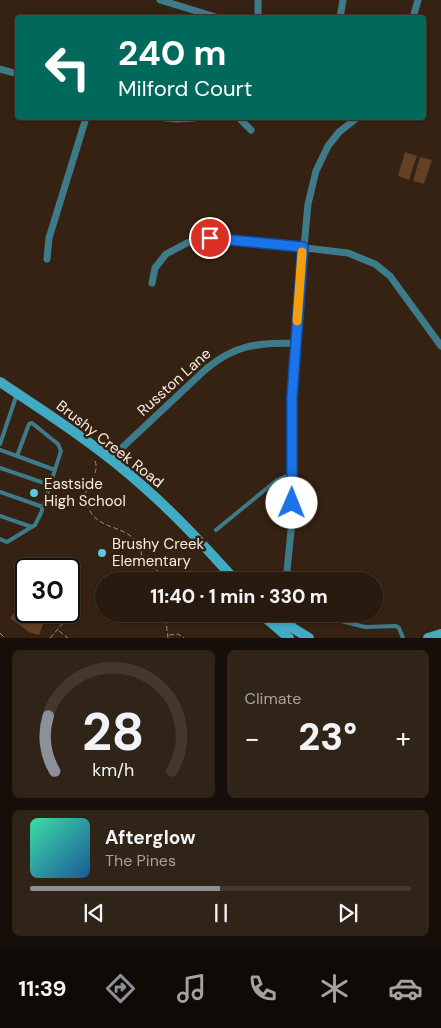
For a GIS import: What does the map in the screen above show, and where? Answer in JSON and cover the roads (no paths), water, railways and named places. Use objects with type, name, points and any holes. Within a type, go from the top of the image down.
[{"type":"street","points":[[160,0],[208,15]]},
{"type":"street","points":[[258,0],[258,15]]},
{"type":"street","points":[[340,15],[343,0]]},
{"type":"street","points":[[414,15],[418,0]]},
{"type":"street","points":[[0,69],[15,73]]},
{"type":"street","points":[[47,259],[49,238],[85,120]]},
{"type":"street","points":[[241,120],[251,130]]},
{"type":"street","points":[[287,572],[292,521],[292,397],[295,343],[308,204],[322,157],[333,139],[356,120]]},
{"type":"street","points":[[152,284],[156,268],[166,254],[177,247],[195,240],[210,238],[348,253],[375,264],[390,276],[441,346]]},
{"type":"street","name":"Russton Lane","points":[[110,459],[206,369],[222,357],[237,349],[253,344],[295,343]]},
{"type":"street","name":"Brushy Creek Road","points":[[0,382],[57,419],[146,489],[228,572]]},
{"type":"street","points":[[273,622],[290,633],[309,638]]},
{"type":"street","points":[[278,622],[290,633]]},
{"type":"street","points":[[428,638],[441,634]]},
{"type":"lane","points":[[0,444],[17,394]]},
{"type":"lane","points":[[0,539],[8,542],[35,525],[43,507],[61,451],[58,444],[32,423],[29,424],[17,456]]},
{"type":"lane","points":[[0,450],[55,470]]},
{"type":"lane","points":[[0,468],[50,485]]},
{"type":"lane","points":[[216,530],[277,480],[293,474]]},
{"type":"lane","points":[[0,492],[43,507]]},
{"type":"lane","points":[[0,516],[32,527]]},
{"type":"lane","points":[[345,622],[365,627],[396,626],[404,638]]},
{"type":"place","name":"Eastside High School","points":[[34,493]]},
{"type":"place","name":"Brushy Creek Elementary","points":[[102,553]]}]
